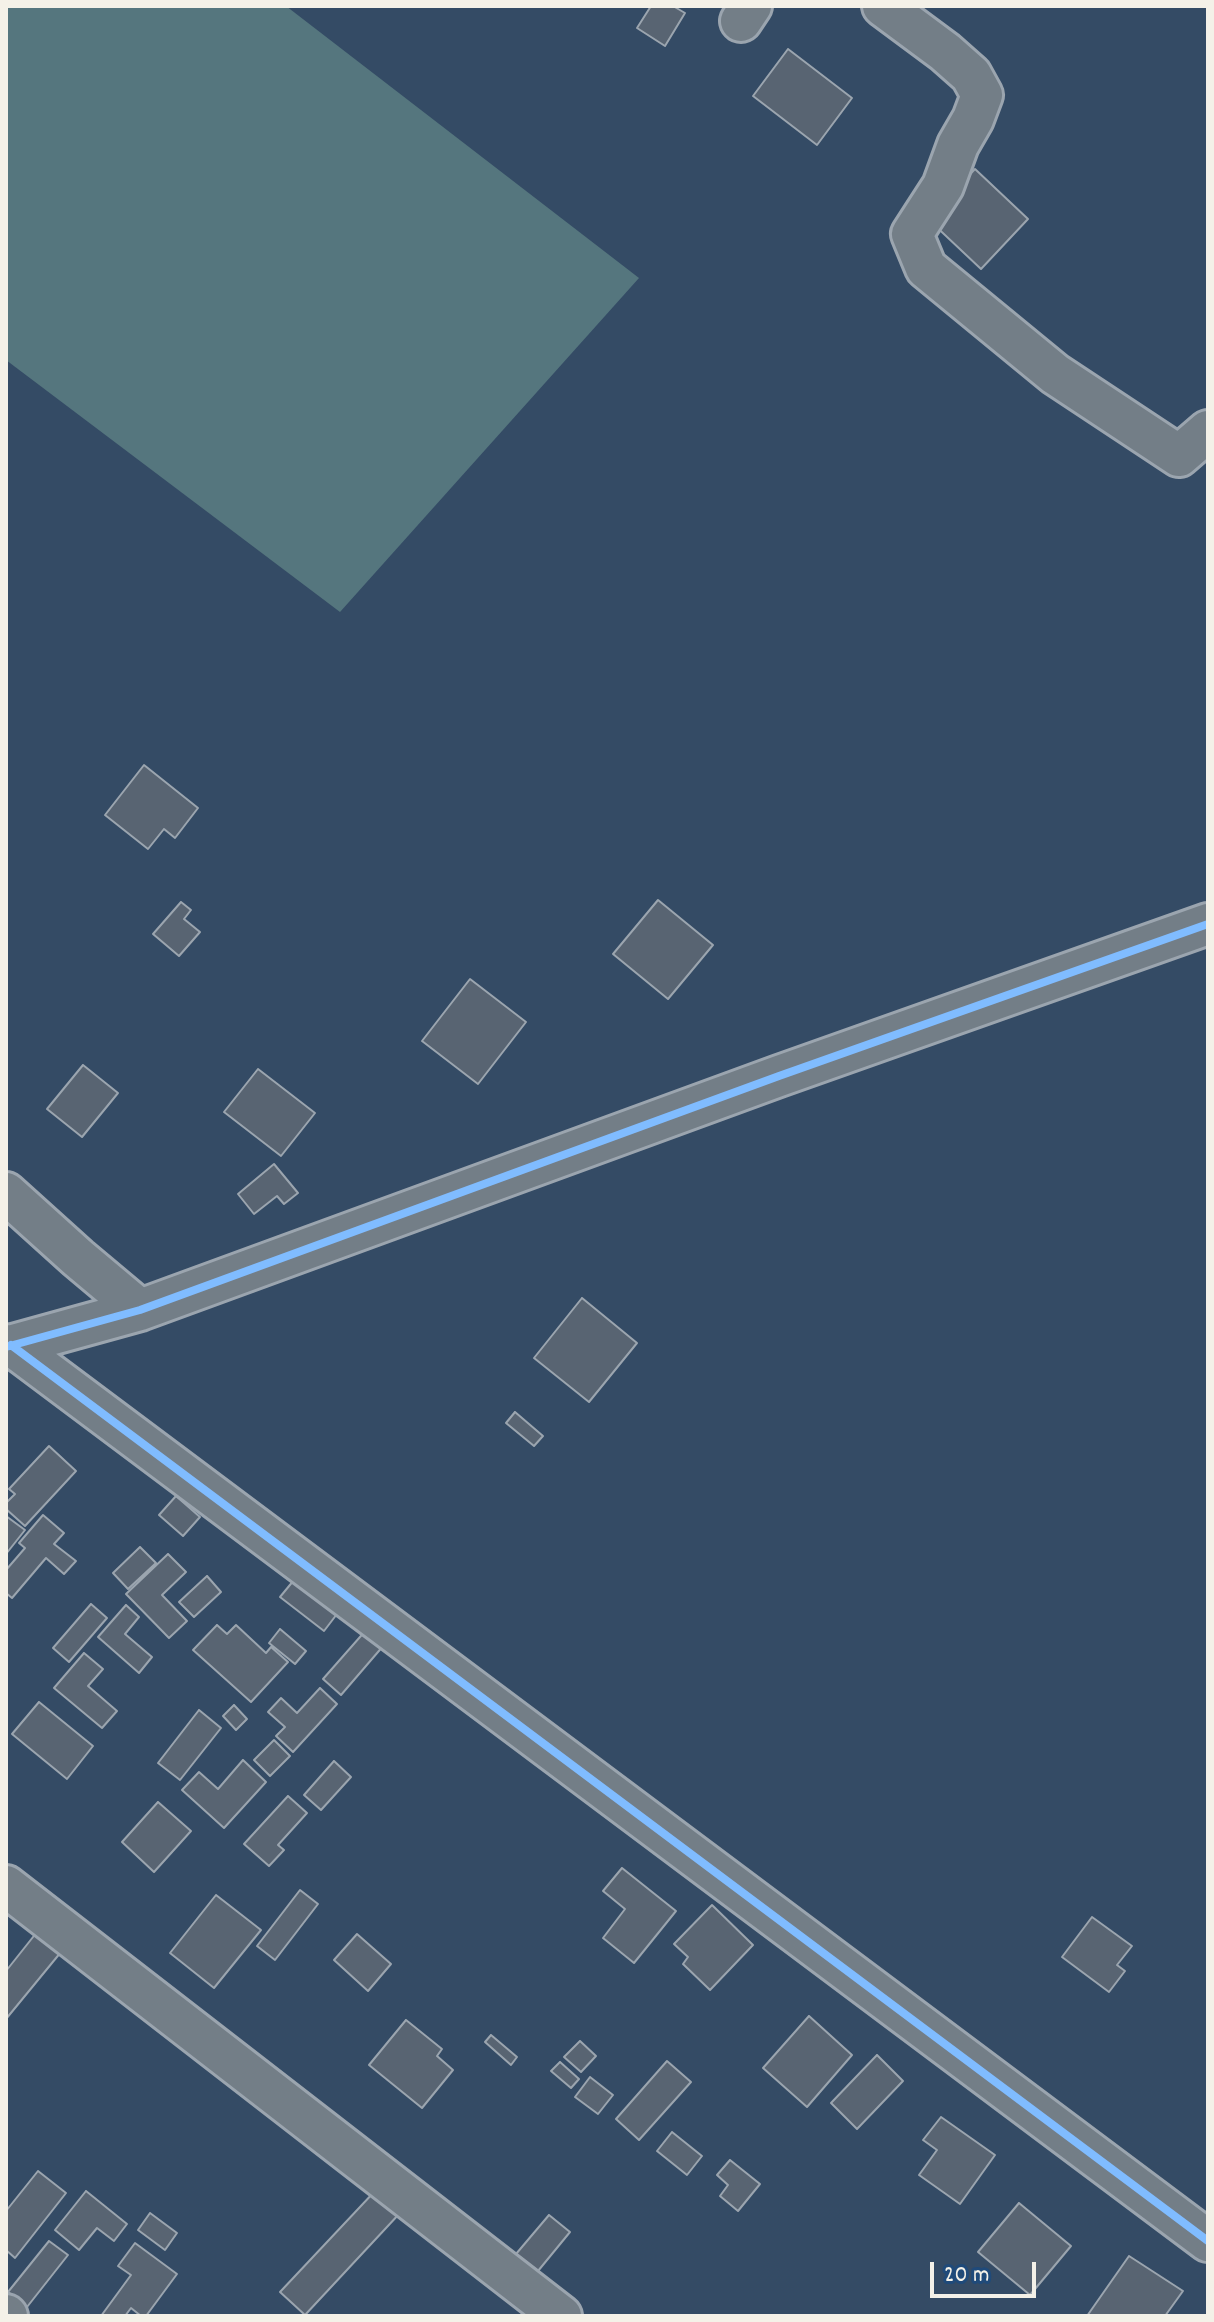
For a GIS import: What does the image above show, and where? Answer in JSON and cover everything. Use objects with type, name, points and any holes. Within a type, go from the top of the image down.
[{"type":"street","points":[[883,6],[971,75],[982,95],[943,186],[912,234],[926,268],[1055,374],[1179,456],[1208,431]]},
{"type":"street","points":[[8,1346],[140,1310],[764,1081],[1208,924]]},
{"type":"street","points":[[6,1193],[140,1310]]},
{"type":"street","points":[[8,1346],[1208,2241]]},
{"type":"street","points":[[6,1886],[561,2316]]},
{"type":"green space","points":[[6,6],[286,6],[639,278],[340,612],[6,360]]},
{"type":"building","points":[[651,6],[673,6],[685,13],[665,46],[637,28]]},
{"type":"building","points":[[788,49],[852,98],[817,145],[753,96]]},
{"type":"building","points":[[975,169],[1028,219],[981,269],[928,219]]},
{"type":"building","points":[[144,765],[198,808],[175,838],[164,829],[148,849],[105,815]]},
{"type":"building","points":[[658,900],[713,945],[668,999],[613,954]]},
{"type":"building","points":[[181,902],[191,910],[184,919],[200,932],[179,956],[153,934]]},
{"type":"building","points":[[470,979],[526,1022],[478,1084],[422,1041]]},
{"type":"building","points":[[83,1065],[118,1093],[82,1137],[47,1109]]},
{"type":"building","points":[[258,1069],[315,1113],[281,1156],[224,1112]]},
{"type":"building","points":[[274,1164],[298,1193],[284,1204],[277,1196],[254,1214],[238,1194]]},
{"type":"building","points":[[582,1298],[637,1343],[589,1402],[534,1358]]},
{"type":"building","points":[[515,1412],[543,1436],[534,1446],[506,1423]]},
{"type":"building","points":[[49,1446],[76,1471],[25,1526],[6,1509],[6,1503],[15,1494],[9,1489]]},
{"type":"building","points":[[176,1496],[200,1517],[183,1536],[159,1515]]},
{"type":"building","points":[[43,1515],[64,1533],[54,1544],[76,1561],[64,1574],[46,1558],[12,1598],[6,1593],[6,1570],[25,1548],[19,1543]]},
{"type":"building","points":[[6,1516],[25,1530],[6,1554]]},
{"type":"building","points":[[140,1547],[156,1563],[128,1589],[113,1573]]},
{"type":"building","points":[[168,1554],[186,1572],[162,1595],[187,1621],[169,1638],[126,1594]]},
{"type":"building","points":[[207,1576],[221,1592],[194,1617],[179,1602]]},
{"type":"building","points":[[294,1580],[337,1614],[324,1631],[280,1597]]},
{"type":"building","points":[[91,1604],[107,1618],[69,1662],[53,1648]]},
{"type":"building","points":[[126,1605],[139,1617],[125,1634],[152,1657],[139,1673],[98,1637]]},
{"type":"building","points":[[217,1625],[227,1634],[236,1625],[266,1653],[271,1647],[288,1662],[251,1702],[193,1650]]},
{"type":"building","points":[[280,1629],[306,1651],[295,1664],[269,1643]]},
{"type":"building","points":[[367,1629],[384,1645],[341,1695],[323,1679]]},
{"type":"building","points":[[84,1653],[103,1669],[88,1686],[117,1711],[102,1728],[54,1688]]},
{"type":"building","points":[[320,1688],[337,1704],[293,1752],[276,1736],[285,1727],[268,1712],[281,1698],[297,1713]]},
{"type":"building","points":[[39,1702],[93,1746],[67,1779],[12,1734]]},
{"type":"building","points":[[234,1705],[247,1719],[236,1730],[223,1716]]},
{"type":"building","points":[[199,1710],[221,1728],[180,1780],[158,1763]]},
{"type":"building","points":[[274,1740],[290,1756],[270,1776],[254,1760]]},
{"type":"building","points":[[243,1760],[266,1782],[224,1828],[182,1790],[199,1772],[218,1789]]},
{"type":"building","points":[[334,1761],[351,1777],[321,1810],[304,1795]]},
{"type":"building","points":[[288,1796],[307,1813],[278,1845],[284,1850],[269,1866],[244,1844]]},
{"type":"building","points":[[158,1802],[191,1831],[154,1872],[122,1842]]},
{"type":"building","points":[[622,1868],[676,1911],[634,1963],[603,1938],[625,1909],[603,1891]]},
{"type":"building","points":[[300,1890],[318,1904],[275,1960],[257,1946]]},
{"type":"building","points":[[216,1895],[261,1930],[214,1988],[170,1953]]},
{"type":"building","points":[[712,1905],[753,1945],[710,1990],[683,1964],[688,1957],[674,1944]]},
{"type":"building","points":[[1092,1917],[1132,1946],[1117,1965],[1125,1971],[1109,1992],[1062,1957]]},
{"type":"building","points":[[37,1932],[61,1952],[6,2019],[6,1971]]},
{"type":"building","points":[[357,1934],[391,1964],[368,1991],[334,1960]]},
{"type":"building","points":[[809,2016],[852,2055],[807,2107],[763,2068]]},
{"type":"building","points":[[406,2020],[442,2049],[437,2056],[453,2070],[422,2108],[369,2065]]},
{"type":"building","points":[[491,2035],[517,2057],[511,2065],[485,2042]]},
{"type":"building","points":[[580,2041],[596,2056],[581,2072],[564,2057]]},
{"type":"building","points":[[877,2055],[903,2081],[857,2129],[831,2103]]},
{"type":"building","points":[[667,2061],[691,2082],[639,2140],[616,2119]]},
{"type":"building","points":[[560,2062],[579,2079],[571,2088],[551,2071]]},
{"type":"building","points":[[590,2077],[613,2095],[598,2114],[575,2097]]},
{"type":"building","points":[[941,2117],[995,2155],[960,2204],[919,2175],[937,2150],[923,2140]]},
{"type":"building","points":[[672,2132],[702,2156],[687,2175],[657,2151]]},
{"type":"building","points":[[730,2160],[760,2184],[738,2211],[720,2196],[728,2185],[717,2175]]},
{"type":"building","points":[[38,2171],[66,2193],[15,2258],[6,2250],[6,2211]]},
{"type":"building","points":[[86,2191],[127,2224],[114,2241],[97,2228],[79,2250],[55,2230]]},
{"type":"building","points":[[375,2191],[400,2213],[305,2315],[280,2292]]},
{"type":"building","points":[[1019,2203],[1071,2246],[1030,2295],[978,2252]]},
{"type":"building","points":[[150,2213],[177,2233],[165,2250],[138,2230]]},
{"type":"building","points":[[549,2215],[570,2232],[538,2271],[516,2254]]},
{"type":"building","points":[[49,2241],[68,2255],[27,2307],[8,2292]]},
{"type":"building","points":[[135,2243],[177,2274],[146,2316],[131,2308],[125,2316],[101,2316],[131,2275],[118,2266]]},
{"type":"building","points":[[1129,2256],[1183,2291],[1165,2316],[1087,2316]]},
{"type":"cycle path","points":[[6,1347],[140,1310],[779,1076],[1208,924]]},
{"type":"cycle path","points":[[11,1345],[1208,2241]]}]
